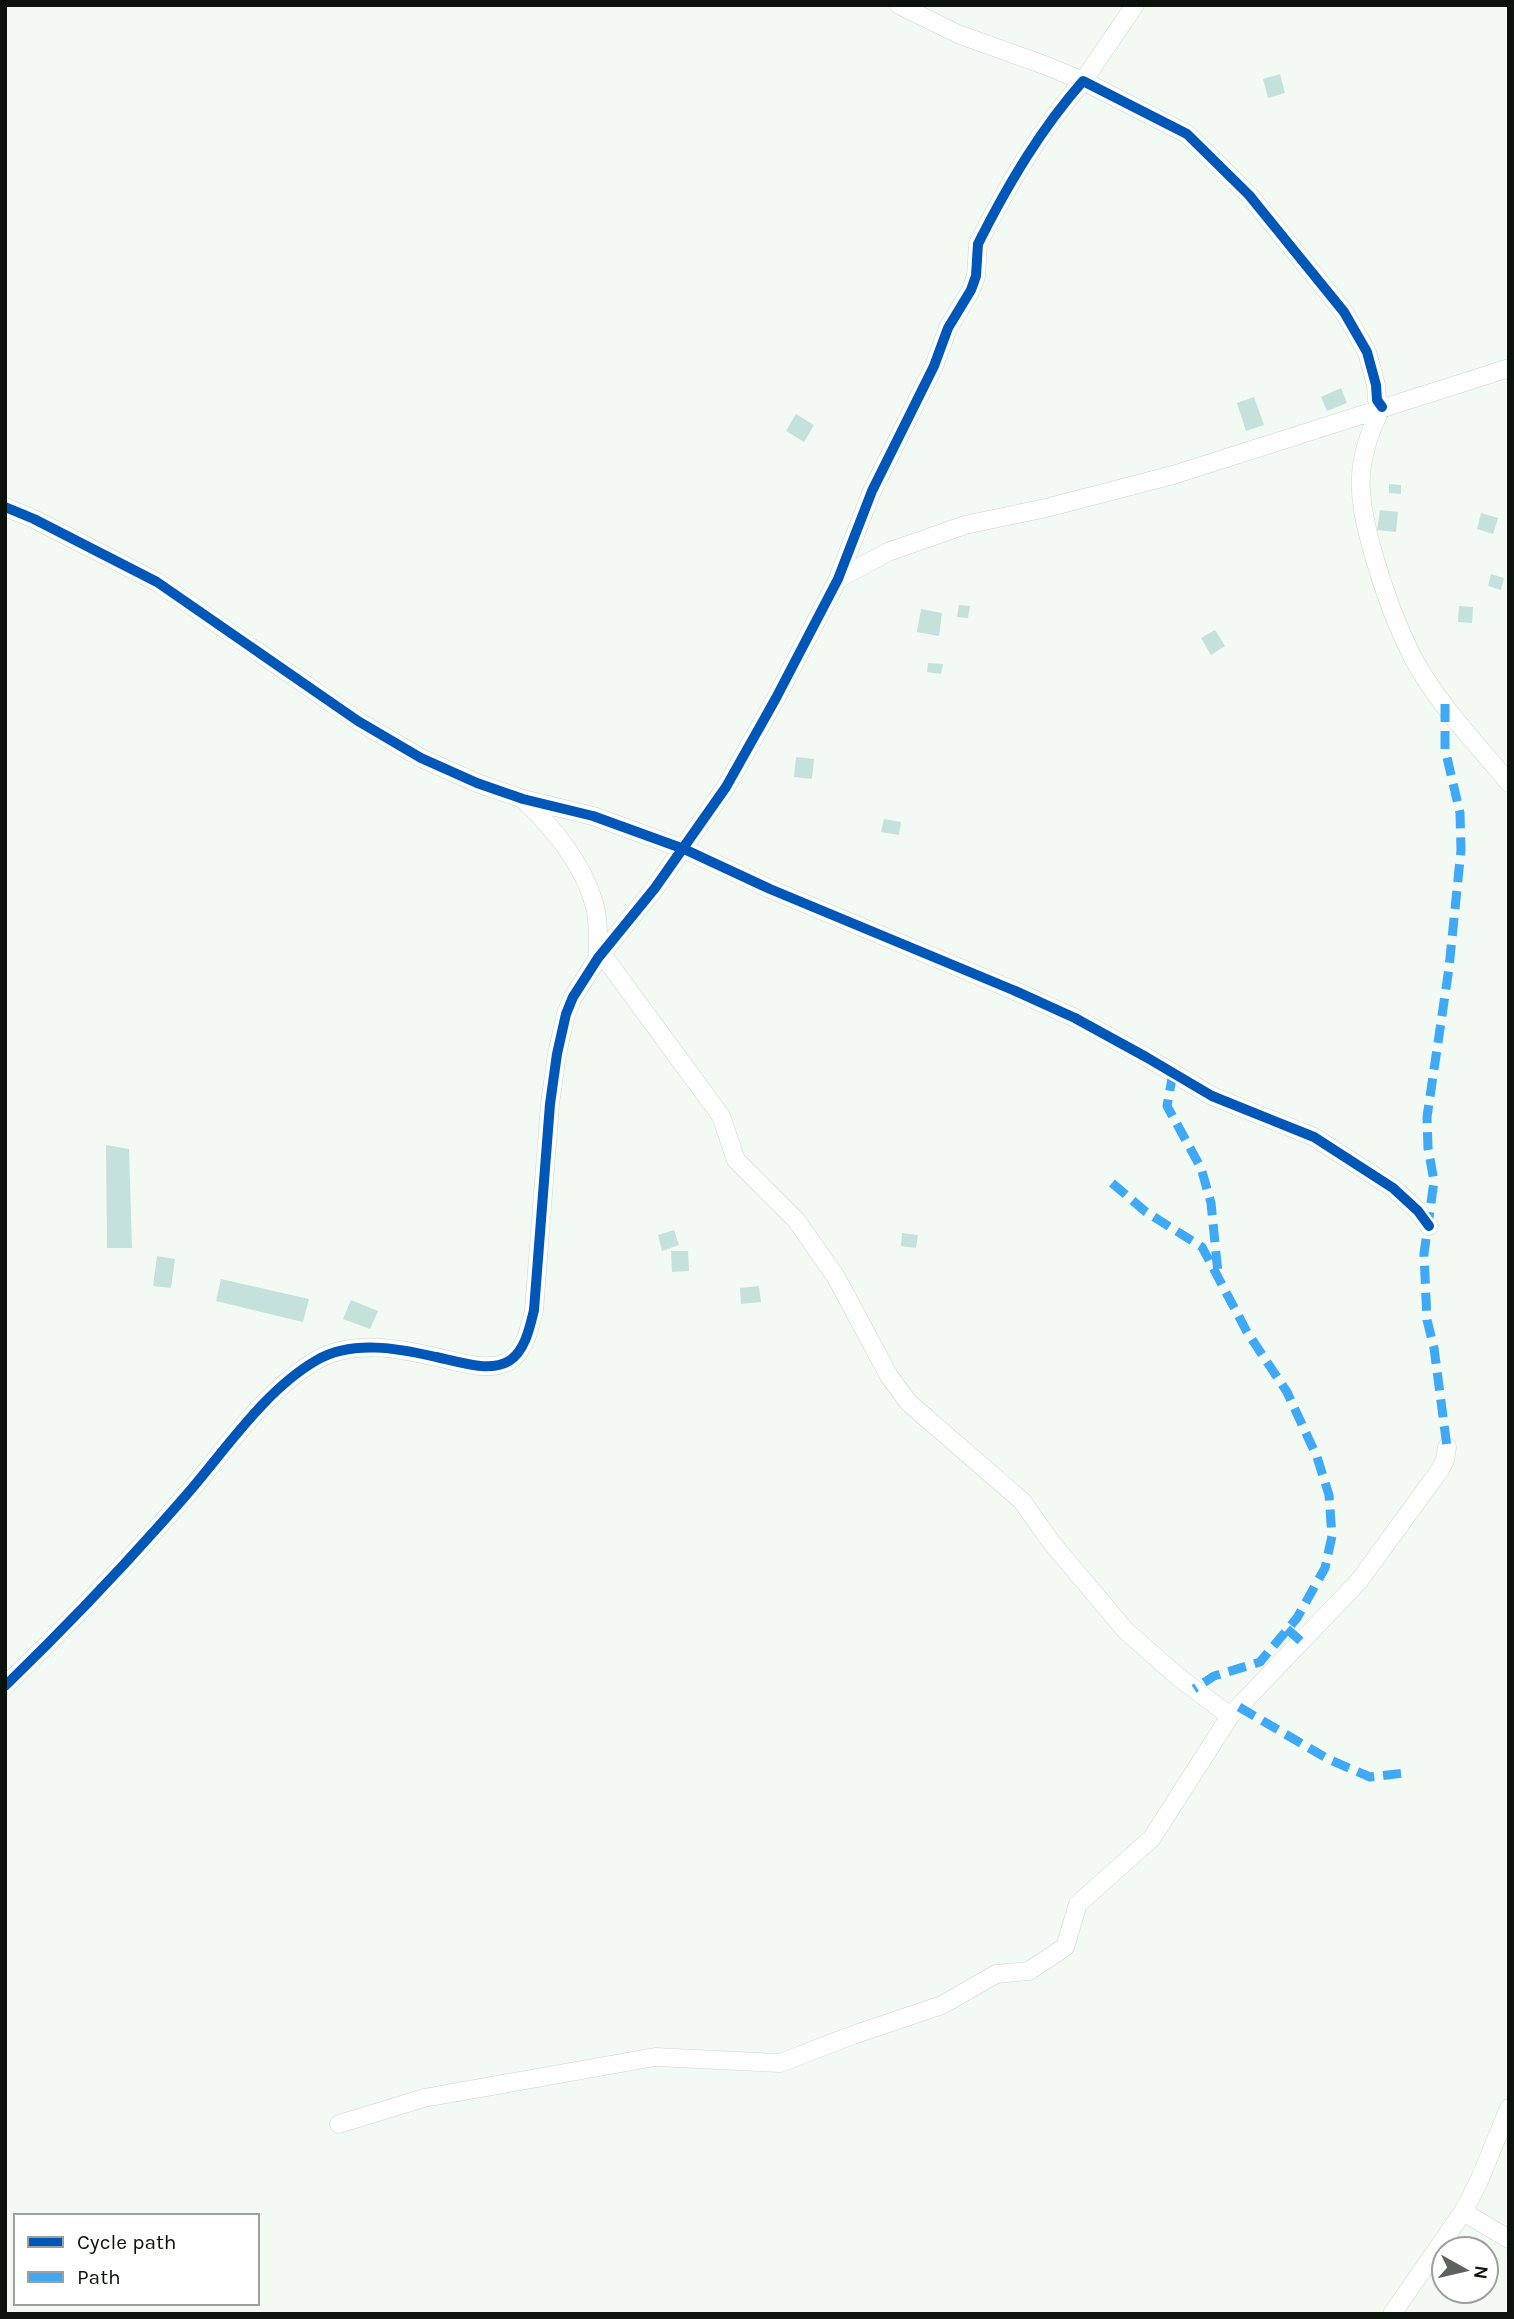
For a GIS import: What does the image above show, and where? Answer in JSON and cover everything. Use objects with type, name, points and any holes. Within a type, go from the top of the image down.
[{"type":"street","points":[[899,5],[958,34],[1047,65],[1083,81],[1187,134],[1249,195],[1344,312],[1367,352],[1376,385],[1377,401],[1382,407]]},
{"type":"street","points":[[5,1686],[95,1596],[261,1407],[305,1367],[328,1353],[362,1348],[397,1350],[488,1365],[511,1360],[522,1346],[529,1332],[534,1310],[550,1104],[560,1041],[573,997],[600,956],[684,849],[747,751],[838,579],[872,491],[934,366],[948,328],[971,290],[976,276],[978,244],[1007,186],[1037,139],[1083,81],[1135,5]]},
{"type":"street","points":[[838,579],[888,552],[965,525],[1046,508],[1173,475],[1509,368]]},
{"type":"street","points":[[1382,407],[1363,450],[1361,485],[1363,512],[1385,596],[1413,657],[1427,680],[1466,734],[1509,783]]},
{"type":"street","points":[[5,508],[34,519],[157,582],[358,721],[411,752],[477,783],[523,799],[593,816],[684,849],[770,889],[1013,989],[1075,1018],[1226,1103],[1314,1137],[1393,1188],[1418,1211],[1429,1226]]},
{"type":"street","points":[[523,799],[559,838],[583,877],[594,905],[600,956],[721,1116],[736,1160],[796,1220],[836,1277],[889,1376],[909,1404],[1022,1501],[1051,1542],[1125,1630],[1177,1676],[1230,1716]]},
{"type":"street","points":[[339,2124],[424,2098],[655,2057],[780,2063],[942,2005],[996,1974],[1029,1971],[1065,1947],[1078,1905],[1153,1838],[1230,1716],[1359,1581],[1440,1470],[1447,1447]]},
{"type":"street","points":[[1392,2314],[1463,2212],[1509,2108]]},
{"type":"street","points":[[1463,2212],[1509,2239]]},
{"type":"building","points":[[1280,74],[1285,93],[1268,98],[1263,79]]},
{"type":"building","points":[[1341,388],[1347,403],[1327,411],[1321,397]]},
{"type":"building","points":[[1254,397],[1264,425],[1246,431],[1237,403]]},
{"type":"building","points":[[796,414],[814,425],[804,442],[786,431]]},
{"type":"building","points":[[1389,484],[1401,485],[1401,494],[1389,493]]},
{"type":"building","points":[[1380,510],[1398,512],[1396,532],[1377,530]]},
{"type":"building","points":[[1481,513],[1498,518],[1493,534],[1477,529]]},
{"type":"building","points":[[1491,574],[1504,578],[1501,590],[1488,586]]},
{"type":"building","points":[[959,605],[970,606],[968,618],[957,617]]},
{"type":"building","points":[[1459,606],[1473,607],[1472,623],[1458,622]]},
{"type":"building","points":[[921,609],[942,613],[939,636],[917,632]]},
{"type":"building","points":[[1215,630],[1225,646],[1211,655],[1201,638]]},
{"type":"building","points":[[928,663],[943,664],[941,674],[927,672]]},
{"type":"building","points":[[796,757],[814,759],[812,779],[794,777]]},
{"type":"building","points":[[884,819],[901,822],[899,835],[881,832]]},
{"type":"building","points":[[106,1145],[129,1149],[132,1248],[107,1248]]},
{"type":"building","points":[[674,1230],[679,1245],[662,1251],[658,1235]]},
{"type":"building","points":[[902,1233],[918,1235],[916,1248],[901,1246]]},
{"type":"building","points":[[671,1251],[688,1251],[689,1271],[672,1272]]},
{"type":"building","points":[[157,1256],[175,1259],[171,1288],[153,1286]]},
{"type":"building","points":[[221,1279],[309,1299],[303,1322],[216,1301]]},
{"type":"building","points":[[759,1286],[761,1302],[741,1304],[740,1288]]},
{"type":"building","points":[[351,1300],[378,1311],[370,1329],[343,1319]]},
{"type":"marked path","points":[[1445,704],[1445,749],[1460,813],[1461,850],[1449,968],[1427,1117],[1428,1148],[1434,1181],[1424,1254],[1427,1320],[1434,1348],[1447,1447]]},
{"type":"marked path","points":[[1173,1073],[1167,1106],[1201,1168],[1211,1203],[1218,1273]]},
{"type":"marked path","points":[[1112,1183],[1146,1212],[1202,1247],[1247,1332],[1287,1392],[1317,1457],[1329,1495],[1332,1536],[1325,1568],[1297,1618],[1260,1662],[1214,1676],[1194,1689]]},
{"type":"marked path","points":[[1287,1629],[1303,1643]]},
{"type":"marked path","points":[[1239,1707],[1328,1759],[1370,1777],[1404,1773]]},
{"type":"cycle path","points":[[5,1686],[144,1543],[264,1403],[298,1372],[331,1354],[360,1348],[406,1351],[482,1366],[501,1364],[515,1357],[526,1338],[534,1310],[550,1104],[557,1054],[566,1014],[573,997],[598,958],[655,888],[726,787],[776,698],[838,579],[872,491],[934,366],[948,328],[971,290],[976,276],[978,244],[1027,156],[1083,81],[1187,134],[1249,195],[1344,312],[1367,352],[1377,400],[1382,407]]},
{"type":"cycle path","points":[[5,507],[157,582],[358,721],[421,758],[477,783],[523,799],[593,816],[684,849],[770,889],[1075,1018],[1212,1096],[1314,1137],[1393,1188],[1418,1211],[1429,1226]]}]
